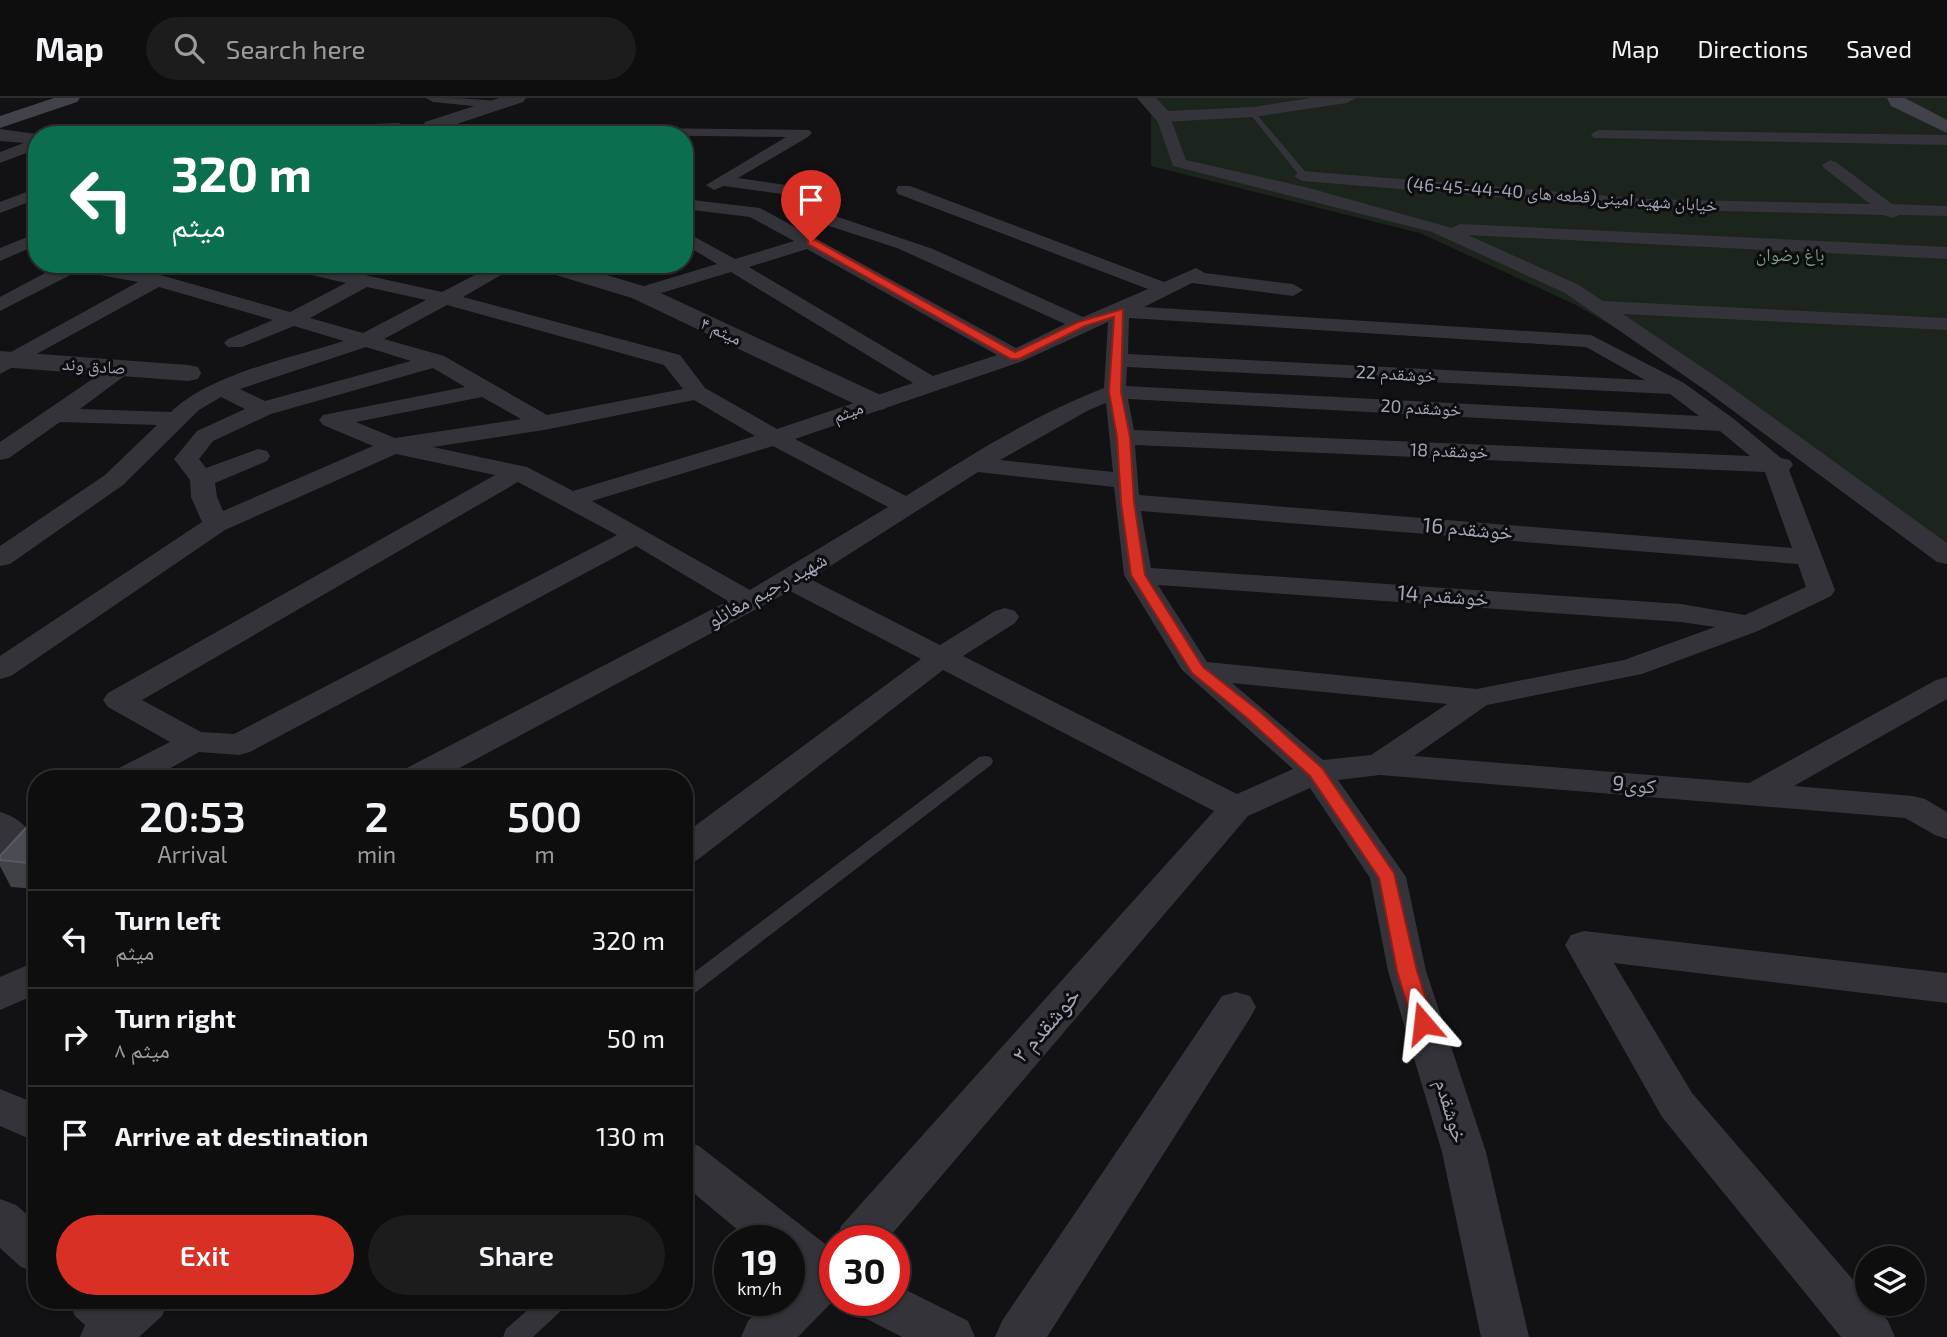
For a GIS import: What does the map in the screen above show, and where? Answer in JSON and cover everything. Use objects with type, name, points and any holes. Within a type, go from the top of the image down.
[{"type":"main road","points":[[0,113],[44,98]]},
{"type":"main road","points":[[0,122],[71,98]]},
{"type":"main road","points":[[1896,98],[1919,103],[1947,117]]},
{"type":"main road","points":[[1896,98],[1897,103],[1947,127]]},
{"type":"street","points":[[433,98],[509,102]]},
{"type":"street","points":[[1146,98],[1163,117],[1179,163],[1438,228],[1572,289],[1600,307],[1685,380],[1726,424],[1775,465],[1821,590],[1748,625],[1631,668],[1477,698],[1198,670]]},
{"type":"street","points":[[1163,117],[1253,111],[1347,98]]},
{"type":"street","points":[[444,126],[509,102]]},
{"type":"street","points":[[693,132],[804,133],[693,198]]},
{"type":"street","points":[[693,144],[718,132]]},
{"type":"street","points":[[0,135],[28,140]]},
{"type":"street","points":[[1599,135],[1947,140]]},
{"type":"street","points":[[0,158],[28,145]]},
{"type":"street","name":"خیابان شهید امینی(قطعه های 40-44-45-46)","points":[[1179,163],[1305,177],[1645,204],[1947,211]]},
{"type":"street","points":[[1829,165],[1945,255]]},
{"type":"street","points":[[722,181],[794,191],[809,209],[845,227],[901,243],[1082,324]]},
{"type":"street","points":[[904,190],[1162,288]]},
{"type":"street","points":[[0,208],[28,197]]},
{"type":"street","points":[[693,204],[754,212],[1015,356]]},
{"type":"street","points":[[1438,228],[1945,255]]},
{"type":"street","points":[[693,241],[932,385]]},
{"type":"street","points":[[0,255],[28,242]]},
{"type":"street","points":[[641,293],[730,264],[811,242]]},
{"type":"street","points":[[0,305],[62,273]]},
{"type":"street","points":[[120,273],[157,280],[436,360],[544,423]]},
{"type":"street","points":[[235,343],[291,320],[362,273]]},
{"type":"street","points":[[367,273],[447,299],[672,360],[697,393],[775,438],[908,507]]},
{"type":"street","points":[[0,558],[114,480],[191,405],[221,388],[364,341],[494,273]]},
{"type":"street","name":"۴ میثم","points":[[582,273],[641,293],[875,403]]},
{"type":"street","points":[[1119,311],[1192,275],[1293,290]]},
{"type":"street","points":[[4,362],[157,280]]},
{"type":"street","points":[[1600,307],[1947,324]]},
{"type":"street","points":[[1119,311],[1591,341],[1685,380],[1892,514],[1947,556]]},
{"type":"street","name":"میثم","points":[[572,499],[775,438],[932,385],[1015,356],[1082,324],[1119,311]]},
{"type":"street","name":"خوشقدم","points":[[1119,311],[1116,376],[1138,575],[1198,670],[1316,772],[1388,877],[1407,971],[1464,1152],[1505,1337]]},
{"type":"street","points":[[216,524],[204,497],[202,479],[186,460],[205,436],[263,409],[436,360]]},
{"type":"street","name":"صادق وند","points":[[4,362],[188,373]]},
{"type":"street","points":[[0,453],[124,368]]},
{"type":"street","name":"خوشقدم 22","points":[[1116,376],[1685,380]]},
{"type":"street","name":"خوشقدم 20","points":[[1116,376],[1726,424]]},
{"type":"street","name":"شهید رحیم مغانلو","points":[[430,770],[790,580],[974,464],[1081,405],[1116,376]]},
{"type":"street","points":[[221,388],[263,409]]},
{"type":"street","points":[[487,389],[331,420],[393,446],[518,472],[637,535],[748,601]]},
{"type":"street","points":[[0,670],[216,524],[393,446],[544,423],[697,393]]},
{"type":"street","points":[[56,415],[178,419]]},
{"type":"street","name":"خوشقدم 18","points":[[1124,437],[1789,464],[1808,469],[1828,483],[1892,514]]},
{"type":"street","points":[[202,479],[258,456]]},
{"type":"street","name":"خوشقدم 16","points":[[974,464],[1127,491],[1808,557]]},
{"type":"street","points":[[518,472],[119,700],[194,742],[239,745],[637,535]]},
{"type":"street","name":"خوشقدم 14","points":[[1138,575],[1681,613],[1748,625]]},
{"type":"street","points":[[790,580],[1236,808]]},
{"type":"street","points":[[693,845],[942,657],[1005,617]]},
{"type":"street","points":[[1753,795],[1947,686]]},
{"type":"street","points":[[1380,764],[1477,698]]},
{"type":"street","points":[[142,770],[194,742]]},
{"type":"street","name":"کوی9","points":[[1316,772],[1380,764],[1913,807],[1947,827]]},
{"type":"street","name":"۲ خوشقدم","points":[[873,1225],[1236,808],[1316,772]]},
{"type":"street","points":[[1913,807],[1947,799]]},
{"type":"street","points":[[1871,1337],[1677,1105],[1584,945],[1947,988]]},
{"type":"street","points":[[0,995],[28,981]]},
{"type":"street","points":[[1018,1337],[1236,1007]]},
{"type":"street","points":[[0,1106],[28,1120]]},
{"type":"street","points":[[693,1175],[763,1225]]},
{"type":"street","points":[[0,1219],[28,1244]]},
{"type":"street","name":"۲ خوشقدم","points":[[765,1337],[819,1284]]},
{"type":"street","points":[[910,1316],[951,1337]]},
{"type":"lane","points":[[1253,111],[1305,177]]},
{"type":"lane","points":[[693,984],[985,761]]},
{"type":"lane","points":[[515,1337],[546,1309]]},
{"type":"green space","name":"باغ رضوان","points":[[1151,98],[1947,98],[1947,552],[1621,331],[1576,305],[1420,233],[1151,166]]},
{"type":"building","points":[[28,826],[28,863],[0,860],[0,856]]},
{"type":"route","points":[[811,242],[1015,356],[1082,324],[1119,311],[1115,392],[1124,437],[1127,502],[1138,575],[1198,670],[1316,772],[1388,877],[1407,971],[1423,1023]]}]
